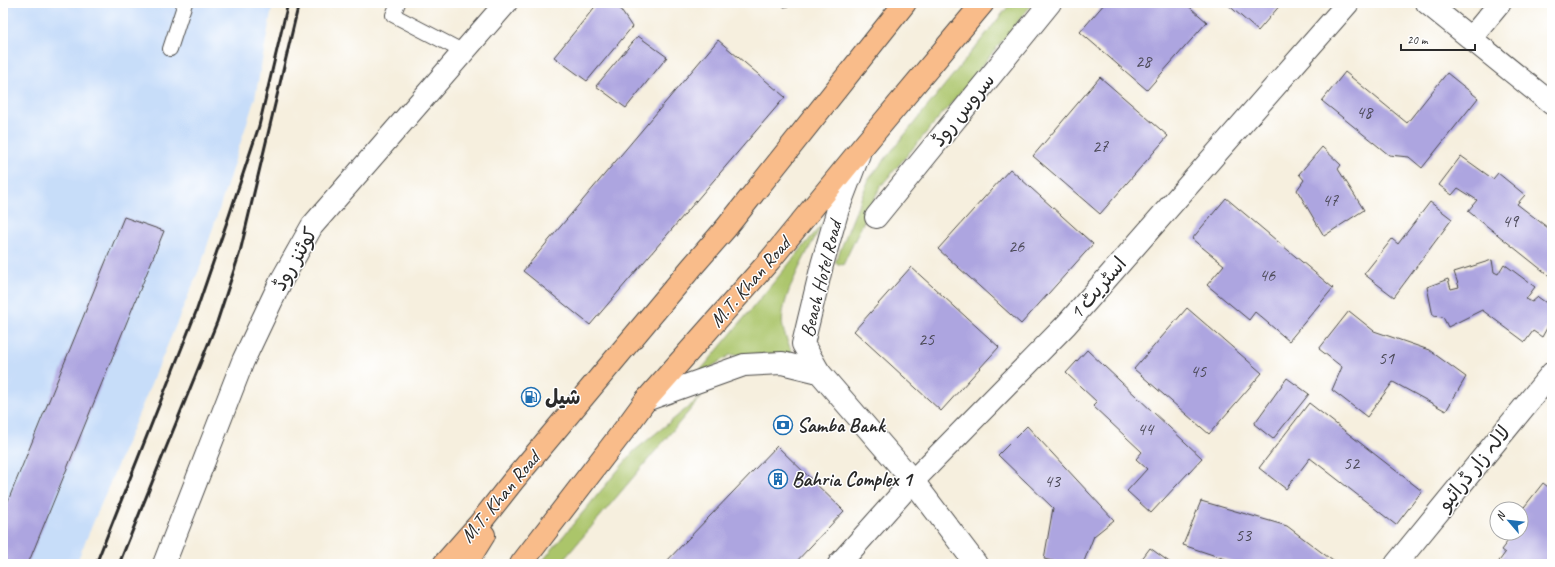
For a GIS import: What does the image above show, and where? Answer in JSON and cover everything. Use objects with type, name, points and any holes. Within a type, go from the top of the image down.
[{"type":"highway","name":"M.T. Khan Road","points":[[444,564],[480,524],[513,481],[726,228],[905,3]]},
{"type":"highway","name":"M.T. Khan Road","points":[[520,564],[646,400],[770,260],[983,3]]},
{"type":"highway","points":[[466,564],[501,507],[513,481]]},
{"type":"street","name":"سروس روڈ","points":[[876,217],[1050,3]]},
{"type":"street","name":"اسٹریٹ 1","points":[[839,564],[913,481],[1066,326],[1348,3]]},
{"type":"street","points":[[1427,3],[1552,104]]},
{"type":"street","points":[[1471,38],[1500,3]]},
{"type":"street","name":"کوئنز روڈ","points":[[164,564],[243,361],[280,283],[312,226],[504,4]]},
{"type":"street","name":"Beach Hotel Road","points":[[860,150],[838,209],[824,258],[803,344],[819,372],[913,481],[976,564]]},
{"type":"street","points":[[646,400],[744,365],[782,363],[819,372]]},
{"type":"street","name":"لالہ زار ڈرائیو","points":[[1396,564],[1552,373]]},
{"type":"lane","points":[[170,49],[185,3]]},
{"type":"lane","points":[[398,3],[393,15],[464,52]]},
{"type":"shaded area","points":[[3,3],[273,3],[255,98],[201,265],[76,564],[3,564]]},
{"type":"green space","points":[[1011,3],[1033,3],[960,93],[880,187],[843,265],[835,263],[869,179]]},
{"type":"green space","points":[[823,223],[796,275],[785,304],[782,317],[784,333],[798,365],[777,354],[730,355],[695,377]]},
{"type":"green space","points":[[701,397],[560,564],[540,564],[634,451]]},
{"type":"building","points":[[598,3],[616,3],[632,27],[587,81],[554,57]]},
{"type":"building","points":[[780,3],[802,3],[802,4],[784,7]]},
{"type":"building","points":[[1105,3],[1185,3],[1207,22],[1147,90],[1080,32]]},
{"type":"building","points":[[1226,3],[1282,3],[1258,31]]},
{"type":"building","points":[[638,36],[667,57],[626,108],[596,86]]},
{"type":"building","points":[[718,40],[785,97],[590,325],[523,271]]},
{"type":"building","points":[[1345,72],[1407,123],[1447,73],[1478,98],[1422,168],[1409,157],[1389,155],[1322,101]]},
{"type":"building","points":[[1100,77],[1168,136],[1100,214],[1033,156]]},
{"type":"building","points":[[1322,147],[1341,165],[1338,169],[1364,210],[1324,236],[1297,190],[1304,180],[1299,174]]},
{"type":"building","points":[[1461,156],[1493,179],[1498,173],[1525,195],[1517,204],[1552,231],[1552,278],[1468,211],[1477,200],[1458,188],[1452,195],[1439,185]]},
{"type":"building","points":[[1010,169],[1093,244],[1021,324],[938,249]]},
{"type":"building","points":[[1226,198],[1333,288],[1289,341],[1255,312],[1249,320],[1207,285],[1224,265],[1192,239]]},
{"type":"building","points":[[1430,202],[1452,219],[1394,297],[1364,274],[1392,239],[1398,244]]},
{"type":"building","points":[[124,217],[164,231],[28,564],[3,564],[3,513]]},
{"type":"building","points":[[1492,260],[1494,272],[1498,274],[1504,264],[1535,287],[1526,299],[1532,302],[1538,297],[1552,307],[1552,319],[1542,337],[1533,331],[1525,342],[1482,310],[1448,327],[1443,317],[1433,316],[1427,287],[1448,279],[1451,289],[1459,287],[1454,272]]},
{"type":"building","points":[[911,267],[999,347],[941,411],[854,331]]},
{"type":"building","points":[[1187,308],[1262,373],[1209,434],[1134,369]]},
{"type":"building","points":[[1349,311],[1374,331],[1429,350],[1466,377],[1446,411],[1393,382],[1367,417],[1332,390],[1342,367],[1319,349]]},
{"type":"building","points":[[1087,350],[1202,458],[1151,513],[1127,491],[1147,469],[1136,459],[1142,452],[1093,406],[1097,402],[1066,373]]},
{"type":"building","points":[[1287,378],[1309,394],[1273,439],[1254,424]]},
{"type":"building","points":[[1309,403],[1422,491],[1396,525],[1310,458],[1286,489],[1259,468]]},
{"type":"building","points":[[1027,426],[1114,520],[1094,536],[1083,564],[1065,564],[1044,559],[1053,508],[998,455]]},
{"type":"building","name":"Bahria Complex 1","points":[[777,446],[844,511],[794,564],[664,564]]},
{"type":"building","points":[[1543,483],[1552,490],[1552,564],[1497,564],[1505,553],[1501,550],[1508,541],[1529,541],[1529,501]]},
{"type":"building","points":[[1201,501],[1287,526],[1337,564],[1240,564],[1183,545]]},
{"type":"building","points":[[1150,548],[1172,564],[1138,564]]},
{"type":"railway","points":[[96,564],[196,312],[229,216],[259,126],[288,3]]},
{"type":"railway","points":[[119,564],[217,322],[240,252],[299,3]]},
{"type":"place","name":"شیل","points":[[531,397]]},
{"type":"place","name":"Samba Bank","points":[[783,425]]},
{"type":"place","name":"Bahria Complex 1","points":[[778,479]]}]
